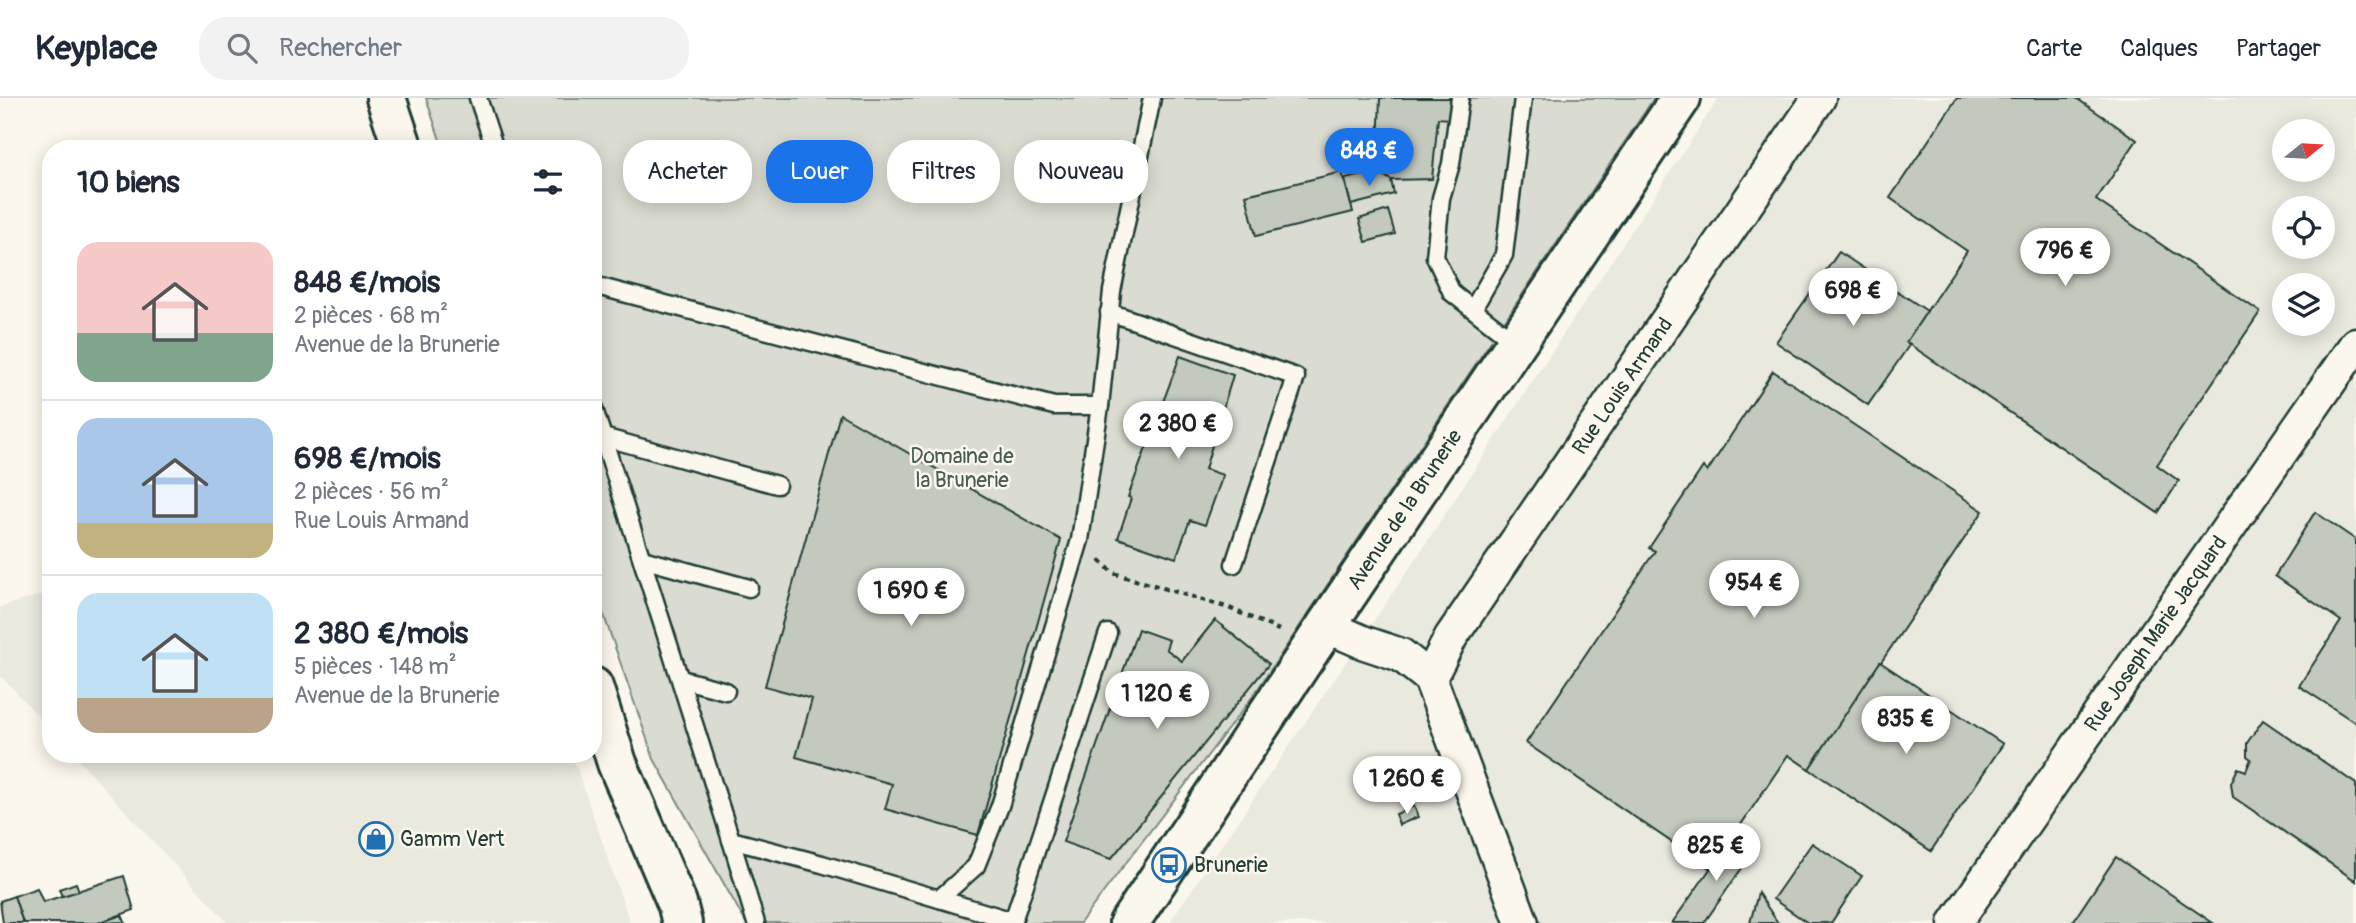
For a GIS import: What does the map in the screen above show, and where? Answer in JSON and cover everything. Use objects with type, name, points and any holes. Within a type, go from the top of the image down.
[{"type":"main road","points":[[386,98],[400,140]]},
{"type":"main road","name":"Avenue de la Brunerie","points":[[1129,923],[1681,98]]},
{"type":"main road","points":[[602,716],[617,763],[684,916]]},
{"type":"street","name":"Rue Louis Armand","points":[[1430,678],[1451,637],[1819,98]]},
{"type":"street","name":"Rue Joseph Marie Jacquard","points":[[1955,923],[2356,344]]},
{"type":"street","points":[[1326,626],[1401,655],[1430,678],[1521,923]]},
{"type":"lane","points":[[478,98],[492,140]]},
{"type":"lane","points":[[939,899],[976,866],[1000,806],[1080,540],[1100,406],[1112,291],[1152,98]]},
{"type":"lane","points":[[1460,98],[1451,163],[1441,198],[1435,257],[1452,293],[1516,343]]},
{"type":"lane","points":[[1473,309],[1504,255],[1523,98]]},
{"type":"lane","points":[[602,287],[1054,406],[1100,406]]},
{"type":"lane","points":[[1110,312],[1296,377],[1234,564]]},
{"type":"lane","points":[[602,433],[756,923]]},
{"type":"lane","points":[[603,436],[777,485]]},
{"type":"lane","points":[[642,559],[749,588]]},
{"type":"lane","points":[[732,840],[1012,922],[1108,633]]},
{"type":"lane","points":[[681,679],[726,691]]},
{"type":"path","points":[[1080,540],[1113,573],[1229,608],[1285,632]]},
{"type":"shaded area","points":[[1719,98],[2356,98],[2356,923],[1169,923],[1409,569]]},
{"type":"shaded area","points":[[42,595],[42,720],[0,675],[0,607]]},
{"type":"shaded area","name":"Gamm Vert","points":[[81,763],[575,763],[630,923],[228,923]]},
{"type":"green space","name":"Domaine de la Brunerie","points":[[426,98],[1654,98],[1253,696],[1080,923],[746,923],[654,759],[602,610],[602,140],[440,140]]},
{"type":"building","points":[[1380,98],[1450,98],[1449,119],[1438,118],[1432,179],[1391,180],[1377,172]]},
{"type":"building","points":[[1957,98],[2076,98],[2137,140],[2096,200],[2260,312],[2157,465],[2179,481],[2158,513],[1906,342],[1967,251],[1890,198]]},
{"type":"building","points":[[1342,172],[1353,212],[1256,236],[1246,195]]},
{"type":"building","points":[[1377,172],[1391,180],[1394,194],[1351,205],[1345,179]]},
{"type":"building","points":[[1388,210],[1395,234],[1366,242],[1359,219]]},
{"type":"building","points":[[1839,252],[1927,311],[1906,342],[1910,344],[1868,405],[1776,342]]},
{"type":"building","points":[[1180,356],[1233,375],[1205,469],[1223,475],[1205,525],[1190,520],[1176,558],[1118,538],[1131,498],[1128,497]]},
{"type":"building","points":[[1773,371],[1983,511],[1809,769],[1788,755],[1711,869],[1526,743],[1655,551],[1649,548],[1703,467],[1707,472]]},
{"type":"building","points":[[840,414],[1061,540],[978,835],[885,809],[892,784],[796,757],[812,699],[765,686]]},
{"type":"building","points":[[2315,512],[2356,540],[2356,723],[2299,686],[2341,621],[2275,576]]},
{"type":"building","points":[[1215,620],[1269,664],[1111,859],[1063,842],[1138,629],[1169,640],[1166,649],[1182,661]]},
{"type":"building","points":[[1880,662],[2003,744],[1931,851],[1809,769]]},
{"type":"building","points":[[2263,720],[2356,784],[2356,881],[2233,797],[2231,783],[2238,768],[2246,771],[2251,759],[2247,756],[2247,743]]},
{"type":"building","points":[[1414,806],[1418,817],[1399,825],[1396,814]]},
{"type":"building","points":[[1734,835],[1755,849],[1704,923],[1672,923]]},
{"type":"building","points":[[1812,843],[1862,876],[1831,923],[1808,923],[1773,899]]},
{"type":"building","points":[[2116,857],[2213,923],[2072,923]]},
{"type":"building","points":[[124,876],[134,910],[98,923],[23,923],[14,896],[37,888],[43,902]]},
{"type":"building","points":[[76,883],[79,891],[62,896],[59,889]]},
{"type":"building","points":[[1758,893],[1778,923],[1750,923]]},
{"type":"building","points":[[14,896],[23,923],[3,923],[0,901]]},
{"type":"building","points":[[122,915],[125,922],[98,923]]},
{"type":"place","name":"Gamm Vert","points":[[376,839]]},
{"type":"place","name":"Brunerie","points":[[1169,865]]}]
